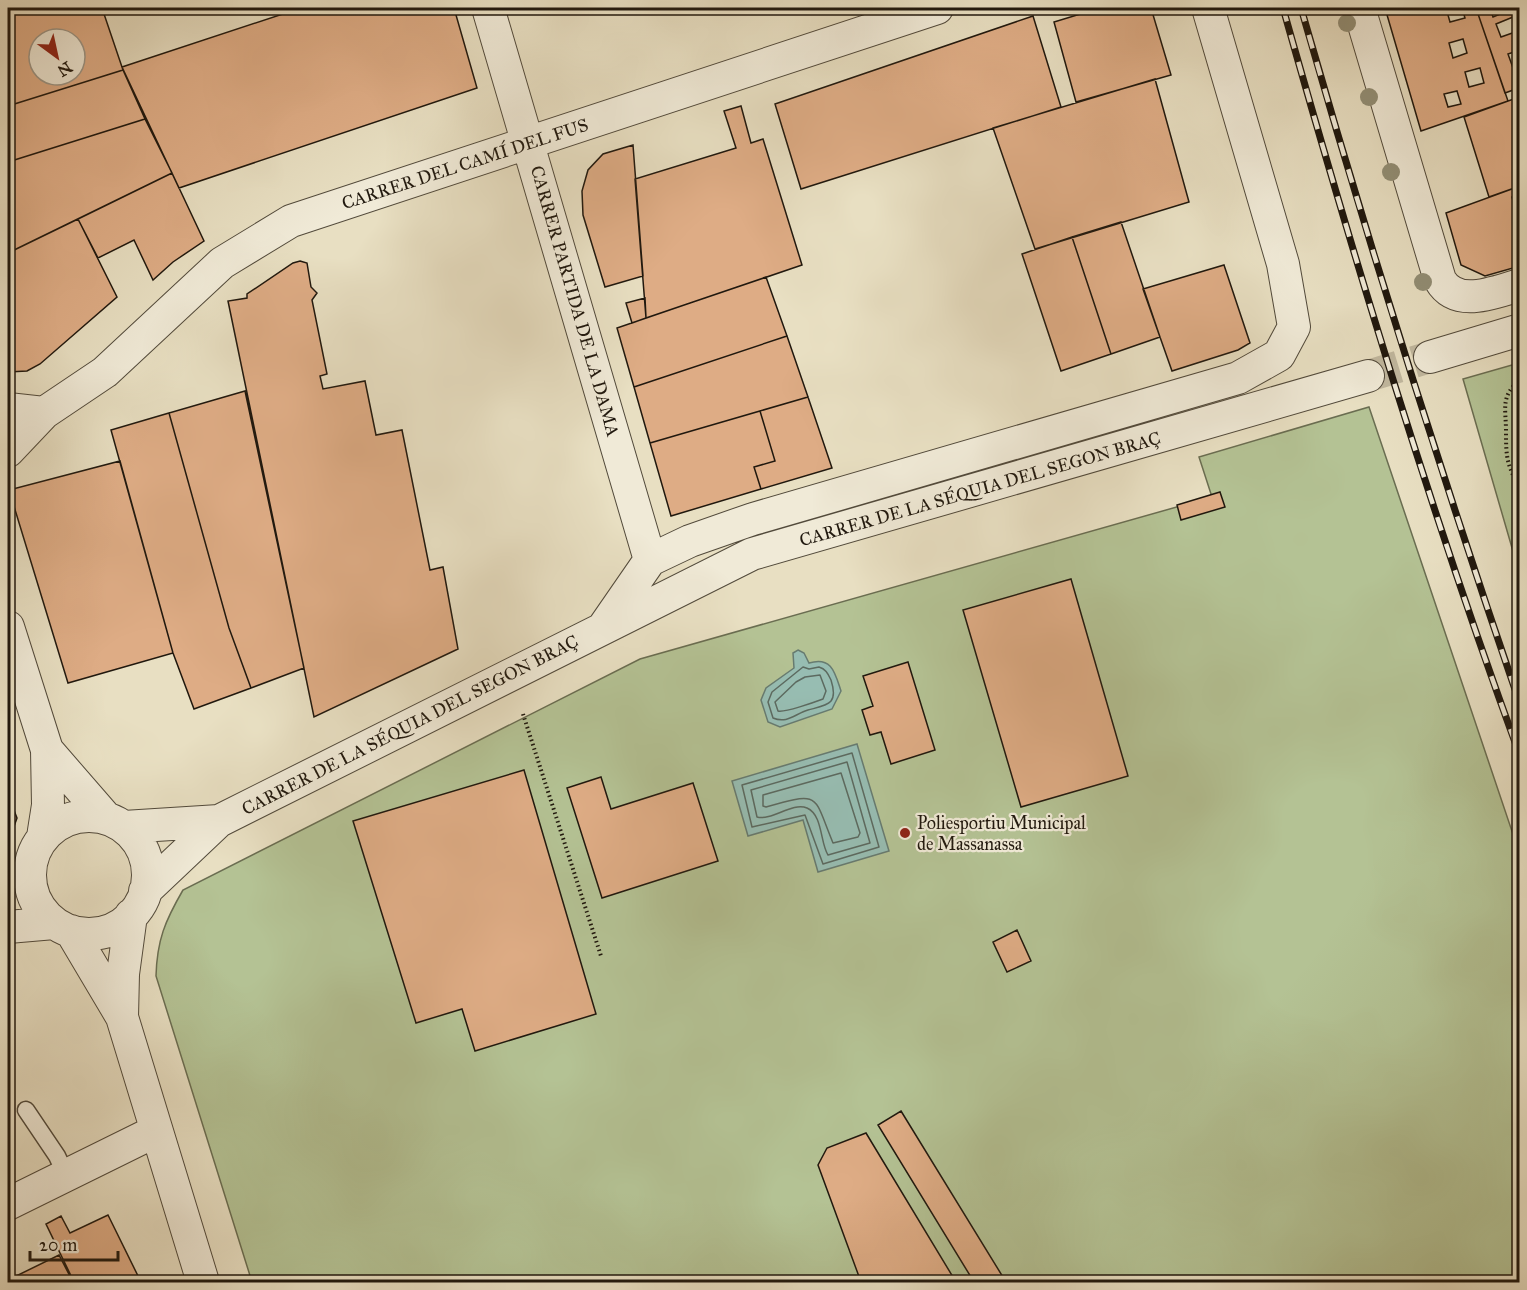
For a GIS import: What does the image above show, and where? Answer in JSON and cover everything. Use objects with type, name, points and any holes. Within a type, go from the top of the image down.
[{"type":"street","name":"CARRER PARTIDA DE LA DAMA","points":[[488,8],[650,560]]},
{"type":"street","name":"CARRER DEL CAMÍ DEL FUS","points":[[8,451],[45,413],[105,372],[222,263],[291,221],[937,8]]},
{"type":"street","name":"CARRER DE LA SÉQUIA DEL SEGON BRAÇ","points":[[602,630],[650,560],[690,541],[753,519],[1238,378],[1280,355],[1294,327],[1283,264],[1208,8]]},
{"type":"street","points":[[1359,8],[1440,280],[1453,294],[1467,297],[1520,285]]},
{"type":"street","points":[[1430,357],[1520,330]]},
{"type":"street","name":"CARRER DE LA SÉQUIA DEL SEGON BRAÇ","points":[[138,903],[219,821],[752,554],[1368,376]]},
{"type":"street","points":[[8,409],[45,413]]},
{"type":"street","points":[[8,627],[47,750],[48,805],[43,837]]},
{"type":"street","points":[[47,750],[115,822],[136,839],[145,855],[148,873],[138,903],[123,974],[122,1017]]},
{"type":"street","points":[[115,822],[92,815],[65,820],[43,837],[36,848],[29,875],[36,902],[63,927],[122,1017],[203,1282]]},
{"type":"street","name":"CARRER DE LA SÉQUIA DEL SEGON BRAÇ","points":[[115,822],[219,821]]},
{"type":"street","points":[[8,897],[29,875]]},
{"type":"street","points":[[8,927],[63,927],[104,932],[119,926],[138,903]]},
{"type":"street","points":[[8,1204],[156,1131]]},
{"type":"lane","points":[[26,1110],[57,1156],[66,1175]]},
{"type":"path","points":[[1520,380],[1510,388],[1504,399],[1505,454],[1520,490]]},
{"type":"path","points":[[523,714],[601,956]]},
{"type":"green space","points":[[1520,363],[1519,572],[1463,379]]},
{"type":"green space","name":"Poliesportiu Municipal de Massanassa","points":[[1369,407],[1519,852],[1519,1282],[252,1282],[156,976],[163,931],[183,890],[640,659],[1212,497],[1199,457]]},
{"type":"water","points":[[798,650],[804,653],[809,663],[817,661],[828,664],[834,672],[841,691],[832,709],[780,727],[768,722],[761,700],[766,688],[794,668],[793,653]]},
{"type":"water","points":[[857,744],[889,851],[818,872],[803,820],[748,836],[732,781]]},
{"type":"building","points":[[8,8],[102,8],[123,70],[87,81],[87,27],[27,27],[27,87],[69,87],[8,106]]},
{"type":"building","points":[[301,8],[454,8],[477,88],[179,188],[122,67]]},
{"type":"building","points":[[1100,8],[1151,8],[1171,75],[1076,102],[1054,22]]},
{"type":"building","points":[[1385,8],[1418,8],[1420,14],[1433,10],[1432,8],[1446,8],[1450,22],[1465,18],[1462,8],[1476,8],[1508,101],[1421,131]],"holes":[[[1463,39],[1467,53],[1453,58],[1449,43]],[[1480,68],[1484,83],[1469,87],[1465,72]],[[1457,91],[1461,104],[1448,107],[1444,94]]]},
{"type":"building","points":[[1476,8],[1490,8],[1493,17],[1510,10],[1509,8],[1520,8],[1520,50],[1508,54],[1513,68],[1520,65],[1520,74],[1516,76],[1520,97],[1516,89],[1505,93]],"holes":[[[1513,17],[1518,31],[1501,37],[1496,24]]]},
{"type":"building","points":[[1033,16],[1061,107],[801,189],[775,104]]},
{"type":"building","points":[[123,70],[145,119],[8,162],[8,106],[69,87],[87,87],[87,81]]},
{"type":"building","points":[[1155,79],[1189,202],[1035,249],[993,128]]},
{"type":"building","points":[[1519,97],[1520,186],[1489,197],[1464,117]]},
{"type":"building","points":[[741,106],[751,143],[763,139],[802,265],[646,318],[635,179],[736,148],[724,111]]},
{"type":"building","points":[[145,119],[172,173],[8,253],[8,162]]},
{"type":"building","points":[[633,145],[643,276],[605,287],[583,215],[582,191],[588,170],[603,154]]},
{"type":"building","points":[[172,173],[204,241],[173,262],[153,280],[134,240],[98,258],[78,219]]},
{"type":"building","points":[[1520,186],[1520,195],[1512,197],[1516,212],[1520,212],[1520,266],[1485,276],[1461,265],[1446,213]]},
{"type":"building","points":[[78,219],[117,297],[40,364],[27,371],[8,372],[8,253]]},
{"type":"building","points":[[1121,222],[1160,337],[1111,354],[1072,237]]},
{"type":"building","points":[[1072,237],[1111,354],[1061,371],[1022,254]]},
{"type":"building","points":[[300,261],[307,263],[311,287],[317,293],[312,300],[327,374],[320,376],[323,389],[365,381],[376,435],[402,430],[430,570],[443,567],[458,649],[314,717],[228,301],[247,298],[247,294],[293,263]]},
{"type":"building","points":[[1224,265],[1250,343],[1238,350],[1172,371],[1143,289]]},
{"type":"building","points":[[766,277],[787,336],[634,387],[617,328]]},
{"type":"building","points":[[645,298],[646,318],[632,323],[626,303]]},
{"type":"building","points":[[787,336],[808,397],[650,443],[634,387]]},
{"type":"building","points":[[245,391],[304,668],[251,688],[229,628],[169,413]]},
{"type":"building","points":[[808,397],[832,468],[761,489],[754,467],[775,461],[760,411]]},
{"type":"building","points":[[760,411],[775,461],[754,467],[761,489],[671,516],[650,443]]},
{"type":"building","points":[[169,413],[229,628],[251,688],[194,709],[173,653],[111,430]]},
{"type":"building","points":[[120,461],[173,653],[68,683],[9,490]]},
{"type":"building","points":[[1220,492],[1225,507],[1181,520],[1177,505]]},
{"type":"building","points":[[1071,579],[1128,776],[1021,807],[963,610]]},
{"type":"building","points":[[908,662],[935,750],[891,764],[881,732],[870,735],[862,710],[873,706],[863,676]]},
{"type":"building","points":[[524,770],[596,1014],[475,1051],[462,1009],[416,1023],[353,821]]},
{"type":"building","points":[[601,777],[611,809],[693,783],[718,861],[602,898],[567,788]]},
{"type":"building","points":[[8,795],[17,818],[8,843]]},
{"type":"building","points":[[1017,930],[1031,961],[1007,972],[993,942]]},
{"type":"building","points":[[901,1111],[1006,1282],[974,1282],[878,1125]]},
{"type":"building","points":[[866,1133],[956,1282],[861,1282],[818,1165],[827,1148]]},
{"type":"building","points":[[108,1215],[141,1282],[74,1282],[46,1224],[61,1216],[70,1233]]},
{"type":"building","points":[[59,1255],[73,1282],[8,1282],[8,1280]]},
{"type":"tunnel","points":[[1368,376],[1430,357]]},
{"type":"railway","points":[[1283,8],[1394,384],[1455,571],[1520,756]]},
{"type":"railway","points":[[1301,8],[1406,358],[1520,704]]},
{"type":"place","name":"Poliesportiu Municipal de Massanassa","points":[[905,833]]}]
